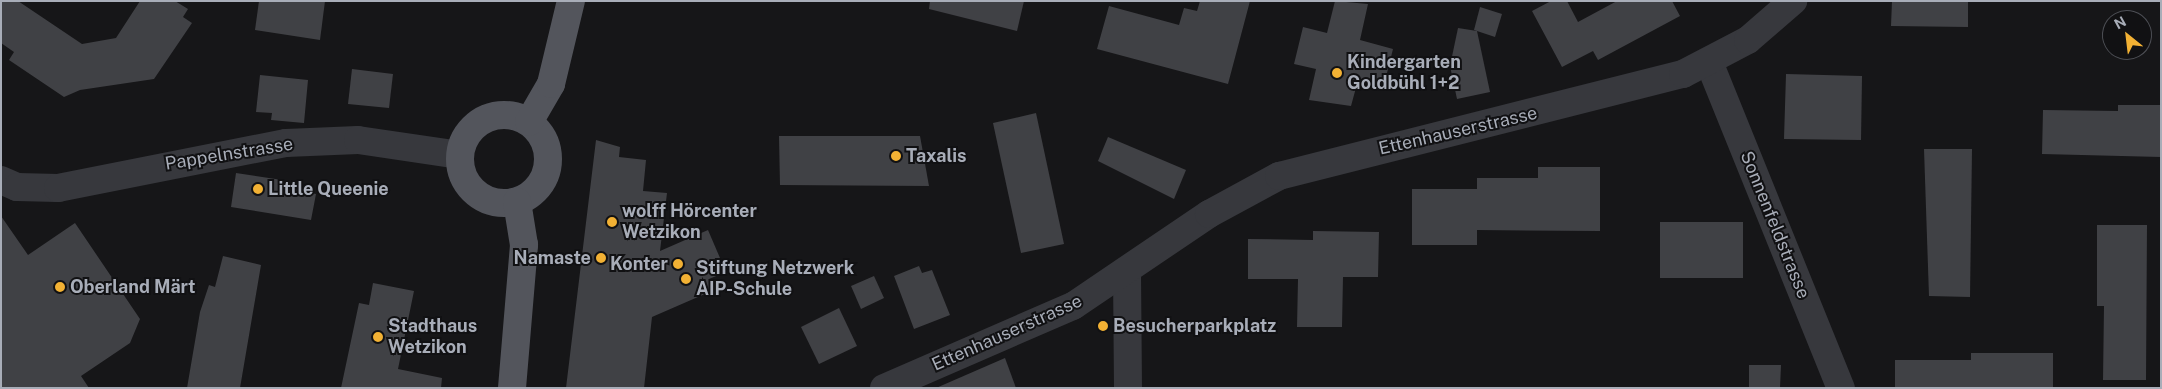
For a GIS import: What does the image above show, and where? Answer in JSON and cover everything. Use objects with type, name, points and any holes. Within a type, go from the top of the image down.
[{"type":"main road","points":[[528,122],[551,84],[571,1]]},
{"type":"main road","points":[[507,115],[528,122],[546,144],[546,173],[540,186],[517,202],[488,201],[475,194],[460,170],[459,156],[463,140],[484,119],[507,115]]},
{"type":"main road","points":[[512,388],[524,245],[517,202]]},
{"type":"street","name":"Ettenhauserstrasse","points":[[884,388],[1073,306],[1127,273],[1217,208],[1286,174],[1651,84],[1709,62],[1748,40],[1793,1]]},
{"type":"street","name":"Sonnenfeldstrasse","points":[[1709,62],[1841,388]]},
{"type":"street","name":"Pappelnstrasse","points":[[1,180],[17,187],[58,188],[286,143],[358,140],[459,156]]},
{"type":"street","points":[[1127,273],[1128,388]]},
{"type":"building","points":[[1,1],[18,1],[82,44],[116,38],[140,1],[175,1],[188,9],[183,17],[192,23],[154,79],[80,90],[64,97],[9,60],[14,52],[1,43]]},
{"type":"building","points":[[259,1],[325,1],[320,40],[255,30]]},
{"type":"building","points":[[930,1],[1024,1],[1017,31],[929,9]]},
{"type":"building","points":[[1200,1],[1250,1],[1228,84],[1097,49],[1109,6],[1179,25],[1184,8],[1197,11]]},
{"type":"building","points":[[1335,1],[1368,4],[1360,40],[1393,49],[1383,89],[1357,84],[1351,106],[1309,100],[1316,69],[1294,64],[1303,27],[1327,33]]},
{"type":"building","points":[[1551,1],[1567,1],[1578,22],[1617,1],[1672,1],[1680,16],[1598,60],[1593,51],[1562,67],[1532,11]]},
{"type":"building","points":[[1892,1],[1968,1],[1968,27],[1891,26]]},
{"type":"building","points":[[1480,7],[1502,14],[1495,37],[1474,30]]},
{"type":"building","points":[[1458,28],[1477,31],[1490,92],[1457,99],[1450,66]]},
{"type":"building","points":[[352,69],[393,74],[389,108],[348,104]]},
{"type":"building","points":[[1786,74],[1862,76],[1861,140],[1784,139]]},
{"type":"building","points":[[260,75],[308,80],[304,123],[271,120],[272,113],[256,112]]},
{"type":"building","points":[[2118,105],[2161,105],[2161,157],[2042,154],[2043,110],[2118,111]]},
{"type":"building","points":[[1036,113],[1064,244],[1021,253],[993,123]]},
{"type":"building","points":[[779,136],[920,136],[929,186],[780,185]]},
{"type":"building","points":[[1108,137],[1186,170],[1174,199],[1098,161]]},
{"type":"building","points":[[596,140],[620,147],[619,157],[646,160],[643,191],[667,193],[660,251],[708,230],[726,272],[709,279],[714,290],[652,317],[644,388],[566,388]]},
{"type":"building","points":[[1924,149],[1972,149],[1970,297],[1929,296]]},
{"type":"building","points":[[1538,167],[1600,167],[1600,231],[1477,230],[1477,245],[1412,245],[1412,189],[1477,189],[1477,178],[1538,178]]},
{"type":"building","points":[[236,173],[282,180],[281,186],[316,194],[311,220],[231,207]]},
{"type":"building","name":"Oberland Märt","points":[[1,216],[28,255],[75,223],[140,319],[130,343],[81,376],[89,388],[1,388]]},
{"type":"building","points":[[1660,222],[1743,222],[1743,278],[1660,278]]},
{"type":"building","points":[[2097,225],[2147,225],[2146,380],[2103,380],[2104,306],[2097,306]]},
{"type":"building","points":[[1313,231],[1379,232],[1378,277],[1343,277],[1342,327],[1297,327],[1298,279],[1248,279],[1248,239],[1313,240]]},
{"type":"building","points":[[223,256],[261,265],[240,388],[187,388],[200,312],[209,285],[215,287]]},
{"type":"building","points":[[919,266],[922,273],[932,270],[950,315],[914,329],[894,276]]},
{"type":"building","points":[[874,276],[884,298],[861,309],[851,286]]},
{"type":"building","name":"Stadthaus Wetzikon","points":[[373,283],[414,291],[398,369],[442,378],[441,388],[341,388],[359,303],[369,305]]},
{"type":"building","points":[[839,308],[857,346],[819,364],[801,327]]},
{"type":"building","points":[[1971,353],[2053,353],[2053,388],[1895,388],[1895,360],[1971,360]]},
{"type":"building","points":[[1005,358],[1016,388],[936,388]]},
{"type":"building","points":[[1749,365],[1781,365],[1780,388],[1749,388]]},
{"type":"place","name":"Kindergarten Goldbühl 1+2","points":[[1337,73]]},
{"type":"place","name":"Taxalis","points":[[896,156]]},
{"type":"place","name":"Little Queenie","points":[[258,189]]},
{"type":"place","name":"wolff Hörcenter Wetzikon","points":[[612,222]]},
{"type":"place","name":"Namaste","points":[[601,258]]},
{"type":"place","name":"Konter","points":[[678,264]]},
{"type":"place","name":"Stiftung Netzwerk AIP-Schule","points":[[686,279]]},
{"type":"place","name":"Oberland Märt","points":[[60,287]]},
{"type":"place","name":"Besucherparkplatz","points":[[1103,326]]},
{"type":"place","name":"Stadthaus Wetzikon","points":[[378,337]]}]
